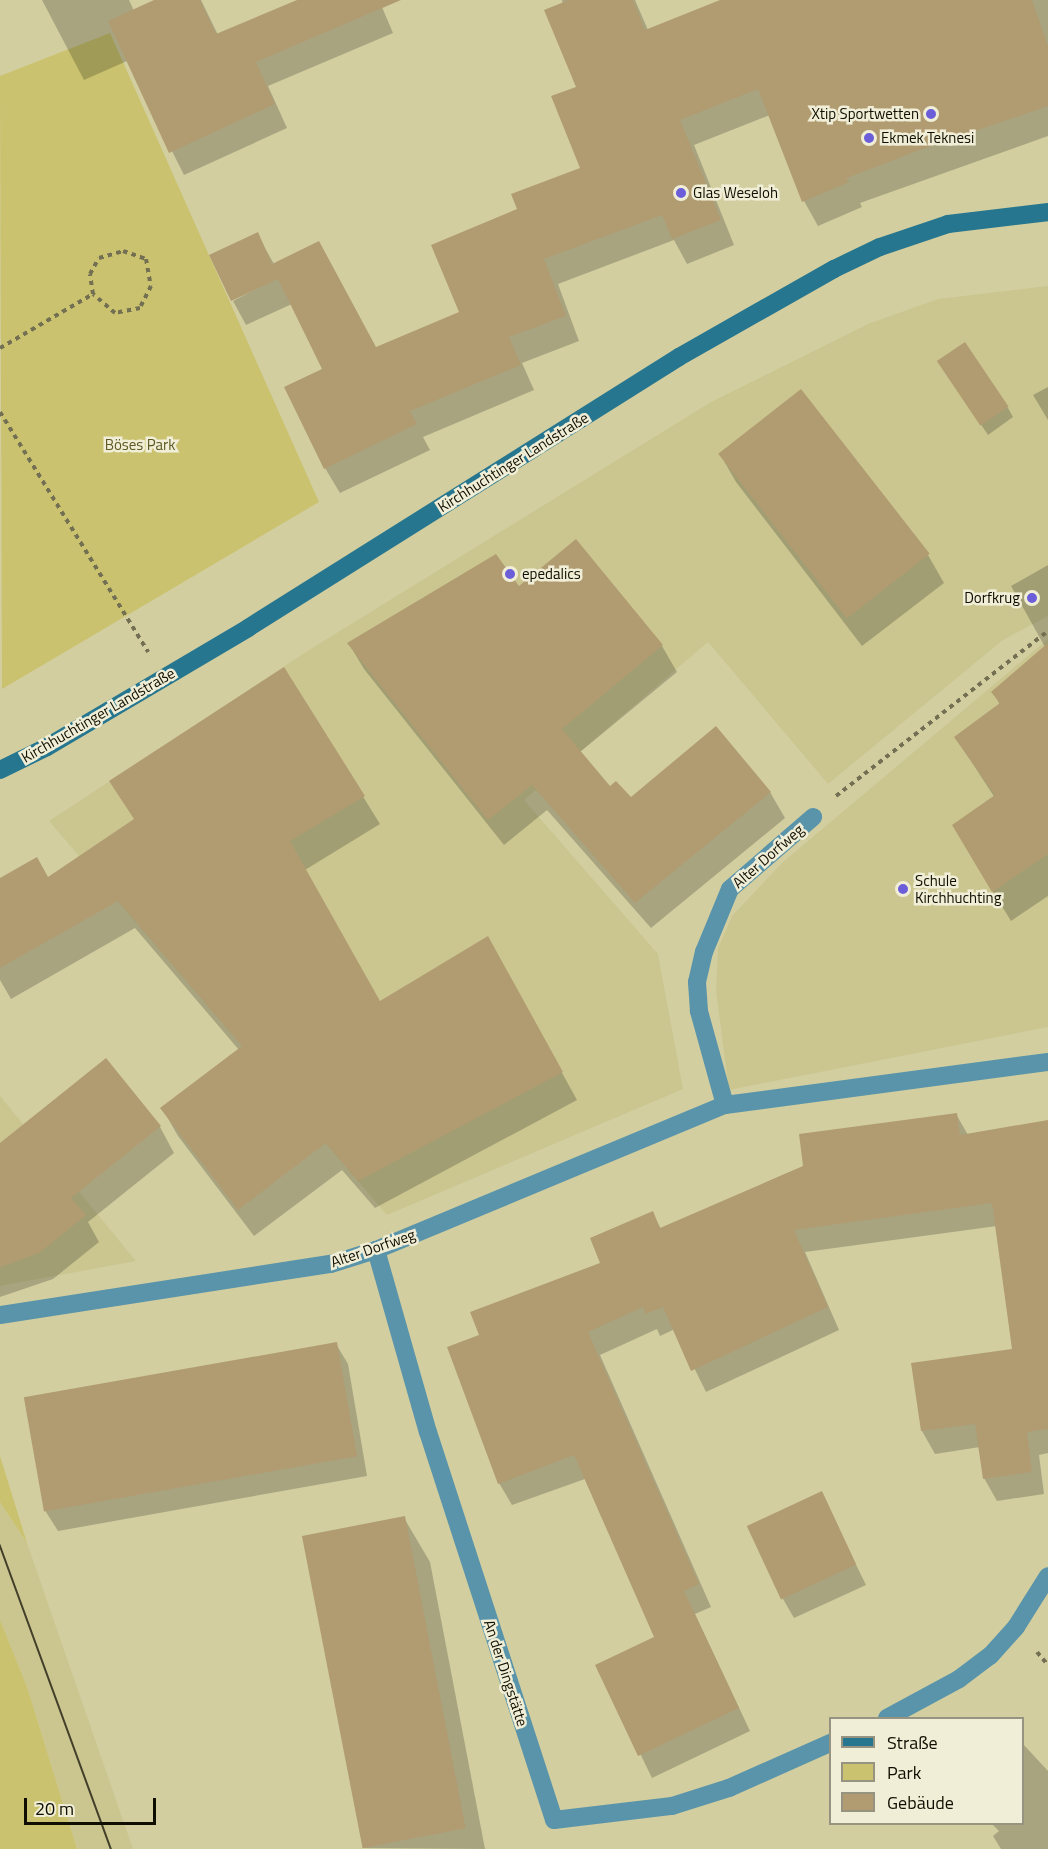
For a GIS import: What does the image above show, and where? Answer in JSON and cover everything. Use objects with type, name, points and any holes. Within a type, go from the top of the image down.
[{"type":"main road","name":"Kirchhuchtinger Landstraße","points":[[0,770],[164,678],[679,357],[834,270],[880,247],[948,224],[1048,212]]},
{"type":"street","name":"Alter Dorfweg","points":[[725,1105],[699,1011],[697,982],[704,952],[730,889],[813,817]]},
{"type":"street","name":"Alter Dorfweg","points":[[0,1315],[218,1284],[331,1264],[376,1250],[725,1105],[1048,1062]]},
{"type":"street","name":"An der Dingstätte","points":[[376,1250],[428,1432],[554,1820],[672,1806],[729,1788],[829,1744]]},
{"type":"street","points":[[891,1717],[960,1679],[990,1656],[1016,1627],[1048,1576]]},
{"type":"path","points":[[123,251],[146,259],[152,285],[140,308],[114,313],[93,294],[90,274],[99,258],[123,251]]},
{"type":"path","points":[[0,348],[93,294]]},
{"type":"path","points":[[0,412],[164,678]]},
{"type":"path","points":[[813,817],[862,773],[1048,631]]},
{"type":"shaded area","points":[[1048,286],[1048,616],[1003,640],[828,784],[708,642],[524,800],[658,954],[683,1089],[387,1215],[49,821],[309,650],[711,402],[868,324],[938,299]]},
{"type":"shaded area","name":"Schule Kirchhuchting","points":[[1048,639],[1048,1027],[729,1090],[716,991],[718,948],[732,916],[783,862]]},
{"type":"shaded area","points":[[0,1096],[136,1261],[0,1286]]},
{"type":"shaded area","points":[[0,1502],[27,1543],[133,1849],[77,1849],[27,1687],[0,1620]]},
{"type":"green space","name":"Böses Park","points":[[110,33],[319,502],[2,689],[0,76]]},
{"type":"green space","points":[[0,1456],[27,1543],[0,1502]]},
{"type":"green space","points":[[0,1620],[27,1687],[77,1849],[0,1849]]},
{"type":"building","points":[[154,0],[200,0],[216,34],[297,0],[401,0],[256,62],[275,104],[169,153],[108,21]]},
{"type":"building","points":[[569,0],[633,0],[645,30],[720,0],[1032,0],[1048,46],[1048,106],[917,151],[847,178],[849,182],[802,202],[758,89],[680,120],[721,220],[672,239],[662,215],[544,259],[566,316],[509,337],[521,365],[410,411],[417,424],[324,469],[284,387],[322,369],[278,279],[231,301],[209,255],[258,232],[272,264],[319,241],[376,347],[459,312],[431,245],[517,209],[511,194],[580,168],[551,96],[576,87],[544,10]]},
{"type":"building","points":[[965,342],[1009,407],[980,426],[937,361]]},
{"type":"building","points":[[801,389],[930,554],[847,618],[718,454]]},
{"type":"building","points":[[576,539],[663,645],[562,729],[610,786],[616,781],[631,797],[716,726],[771,792],[635,903],[532,785],[488,820],[347,643],[496,554],[519,586]]},
{"type":"building","points":[[1048,643],[1048,854],[992,892],[952,825],[995,795],[954,737],[1000,703],[991,692]]},
{"type":"building","points":[[284,667],[365,796],[290,841],[380,1001],[488,936],[563,1072],[358,1181],[326,1143],[238,1210],[160,1108],[242,1046],[118,901],[0,968],[0,878],[37,857],[48,877],[134,819],[109,781]]},
{"type":"building","points":[[106,1058],[161,1126],[71,1198],[86,1215],[39,1253],[0,1267],[0,1143]]},
{"type":"building","points":[[957,1113],[960,1135],[1048,1120],[1048,1429],[1027,1432],[1032,1472],[983,1479],[975,1424],[921,1431],[911,1363],[1012,1349],[992,1203],[794,1230],[828,1307],[691,1371],[663,1307],[646,1314],[643,1307],[588,1332],[699,1584],[684,1591],[739,1708],[638,1756],[595,1665],[654,1637],[574,1455],[498,1484],[447,1347],[479,1335],[470,1312],[600,1263],[590,1238],[653,1211],[660,1228],[803,1166],[799,1134]]},
{"type":"building","points":[[337,1342],[357,1456],[44,1511],[24,1397]]},
{"type":"building","points":[[822,1491],[856,1564],[781,1599],[747,1526]]},
{"type":"building","points":[[405,1516],[466,1828],[363,1848],[302,1536]]},
{"type":"tram line","points":[[0,1545],[111,1849]]},
{"type":"place","name":"Xtip Sportwetten","points":[[931,114]]},
{"type":"place","name":"Ekmek Teknesi","points":[[869,138]]},
{"type":"place","name":"Glas Weseloh","points":[[681,193]]},
{"type":"place","name":"epedalics","points":[[510,574]]},
{"type":"place","name":"Dorfkrug","points":[[1032,598]]},
{"type":"place","name":"Schule Kirchhuchting","points":[[903,889]]}]
